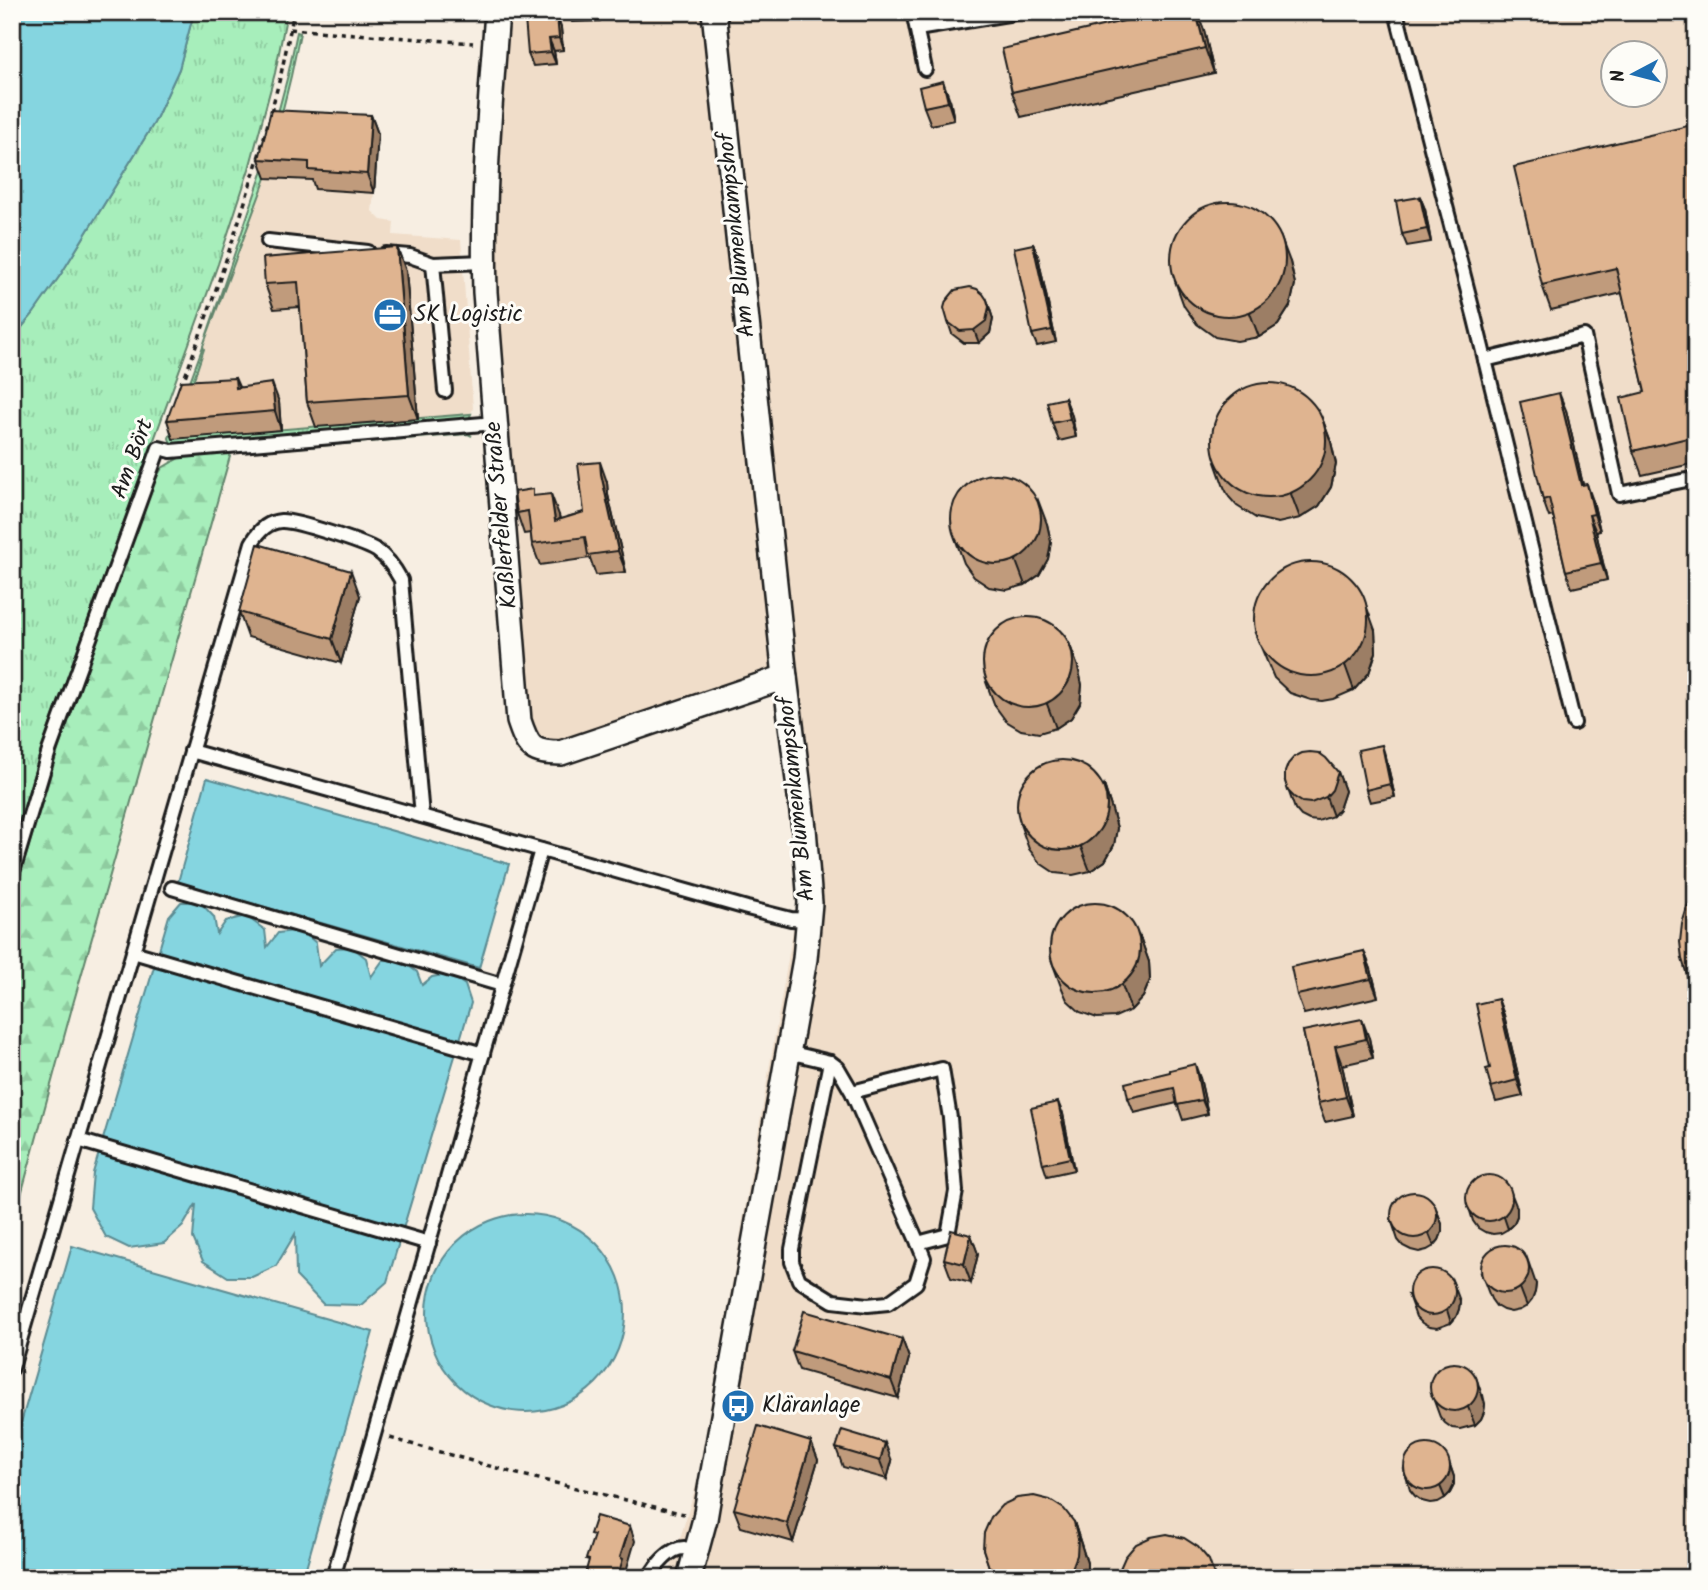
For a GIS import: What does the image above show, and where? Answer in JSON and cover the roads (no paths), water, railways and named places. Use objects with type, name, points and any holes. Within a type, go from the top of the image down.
[{"type":"street","name":"Kaßlerfelder Straße","points":[[497,12],[485,192],[485,292],[519,721],[525,740],[534,749],[544,753],[561,752],[785,677]]},
{"type":"street","name":"Am Blumenkampshof","points":[[689,1578],[705,1519],[805,959],[810,903],[714,12]]},
{"type":"lane","points":[[913,12],[925,69]]},
{"type":"lane","points":[[916,29],[1020,12]]},
{"type":"lane","points":[[1396,12],[1574,723]]},
{"type":"lane","points":[[268,241],[410,257],[433,264],[484,262]]},
{"type":"lane","points":[[433,264],[444,391]]},
{"type":"lane","points":[[1485,360],[1584,336],[1619,494],[1696,478]]},
{"type":"lane","name":"Am Bört","points":[[12,875],[49,751],[159,448],[171,451],[495,423]]},
{"type":"lane","points":[[12,1368],[252,543],[259,532],[269,524],[281,521],[293,523],[363,544],[378,551],[392,565],[401,580],[422,817]]},
{"type":"lane","points":[[191,751],[747,908],[791,919],[808,920]]},
{"type":"lane","points":[[333,1578],[541,850]]},
{"type":"lane","points":[[172,888],[502,985]]},
{"type":"lane","points":[[133,952],[483,1054]]},
{"type":"lane","points":[[788,1052],[830,1062],[838,1068],[852,1092],[924,1258],[916,1283],[888,1303],[868,1305],[833,1301],[799,1280],[792,1262],[792,1249],[830,1062]]},
{"type":"lane","points":[[852,1092],[942,1069],[950,1118],[956,1191],[948,1235],[918,1243]]},
{"type":"lane","points":[[78,1140],[429,1243]]},
{"type":"lane","points":[[649,1578],[658,1563],[672,1552],[683,1547],[697,1551]]},
{"type":"water","points":[[12,12],[194,12],[179,69],[154,123],[61,274],[12,339]]},
{"type":"water","points":[[207,778],[509,864],[479,968],[178,882]]},
{"type":"water","points":[[181,902],[200,902],[214,917],[217,934],[226,921],[246,916],[265,930],[267,947],[278,933],[301,930],[316,943],[319,966],[336,948],[352,947],[366,958],[371,977],[383,960],[400,960],[417,972],[422,985],[432,977],[449,974],[465,985],[471,1003],[387,1282],[361,1305],[323,1304],[296,1276],[295,1234],[276,1266],[252,1277],[228,1277],[203,1261],[193,1238],[196,1204],[183,1226],[164,1243],[129,1248],[106,1237],[90,1208],[93,1173],[169,916]]},
{"type":"water","points":[[526,1214],[564,1222],[596,1243],[617,1275],[625,1313],[617,1351],[596,1383],[564,1404],[526,1412],[488,1404],[456,1383],[435,1351],[427,1313],[435,1275],[456,1243],[488,1222]]},
{"type":"water","points":[[72,1246],[373,1332],[303,1578],[39,1578],[12,1570],[12,1454]]},
{"type":"place","name":"SK Logistic","points":[[390,315]]},
{"type":"place","name":"Kläranlage","points":[[738,1406]]}]
